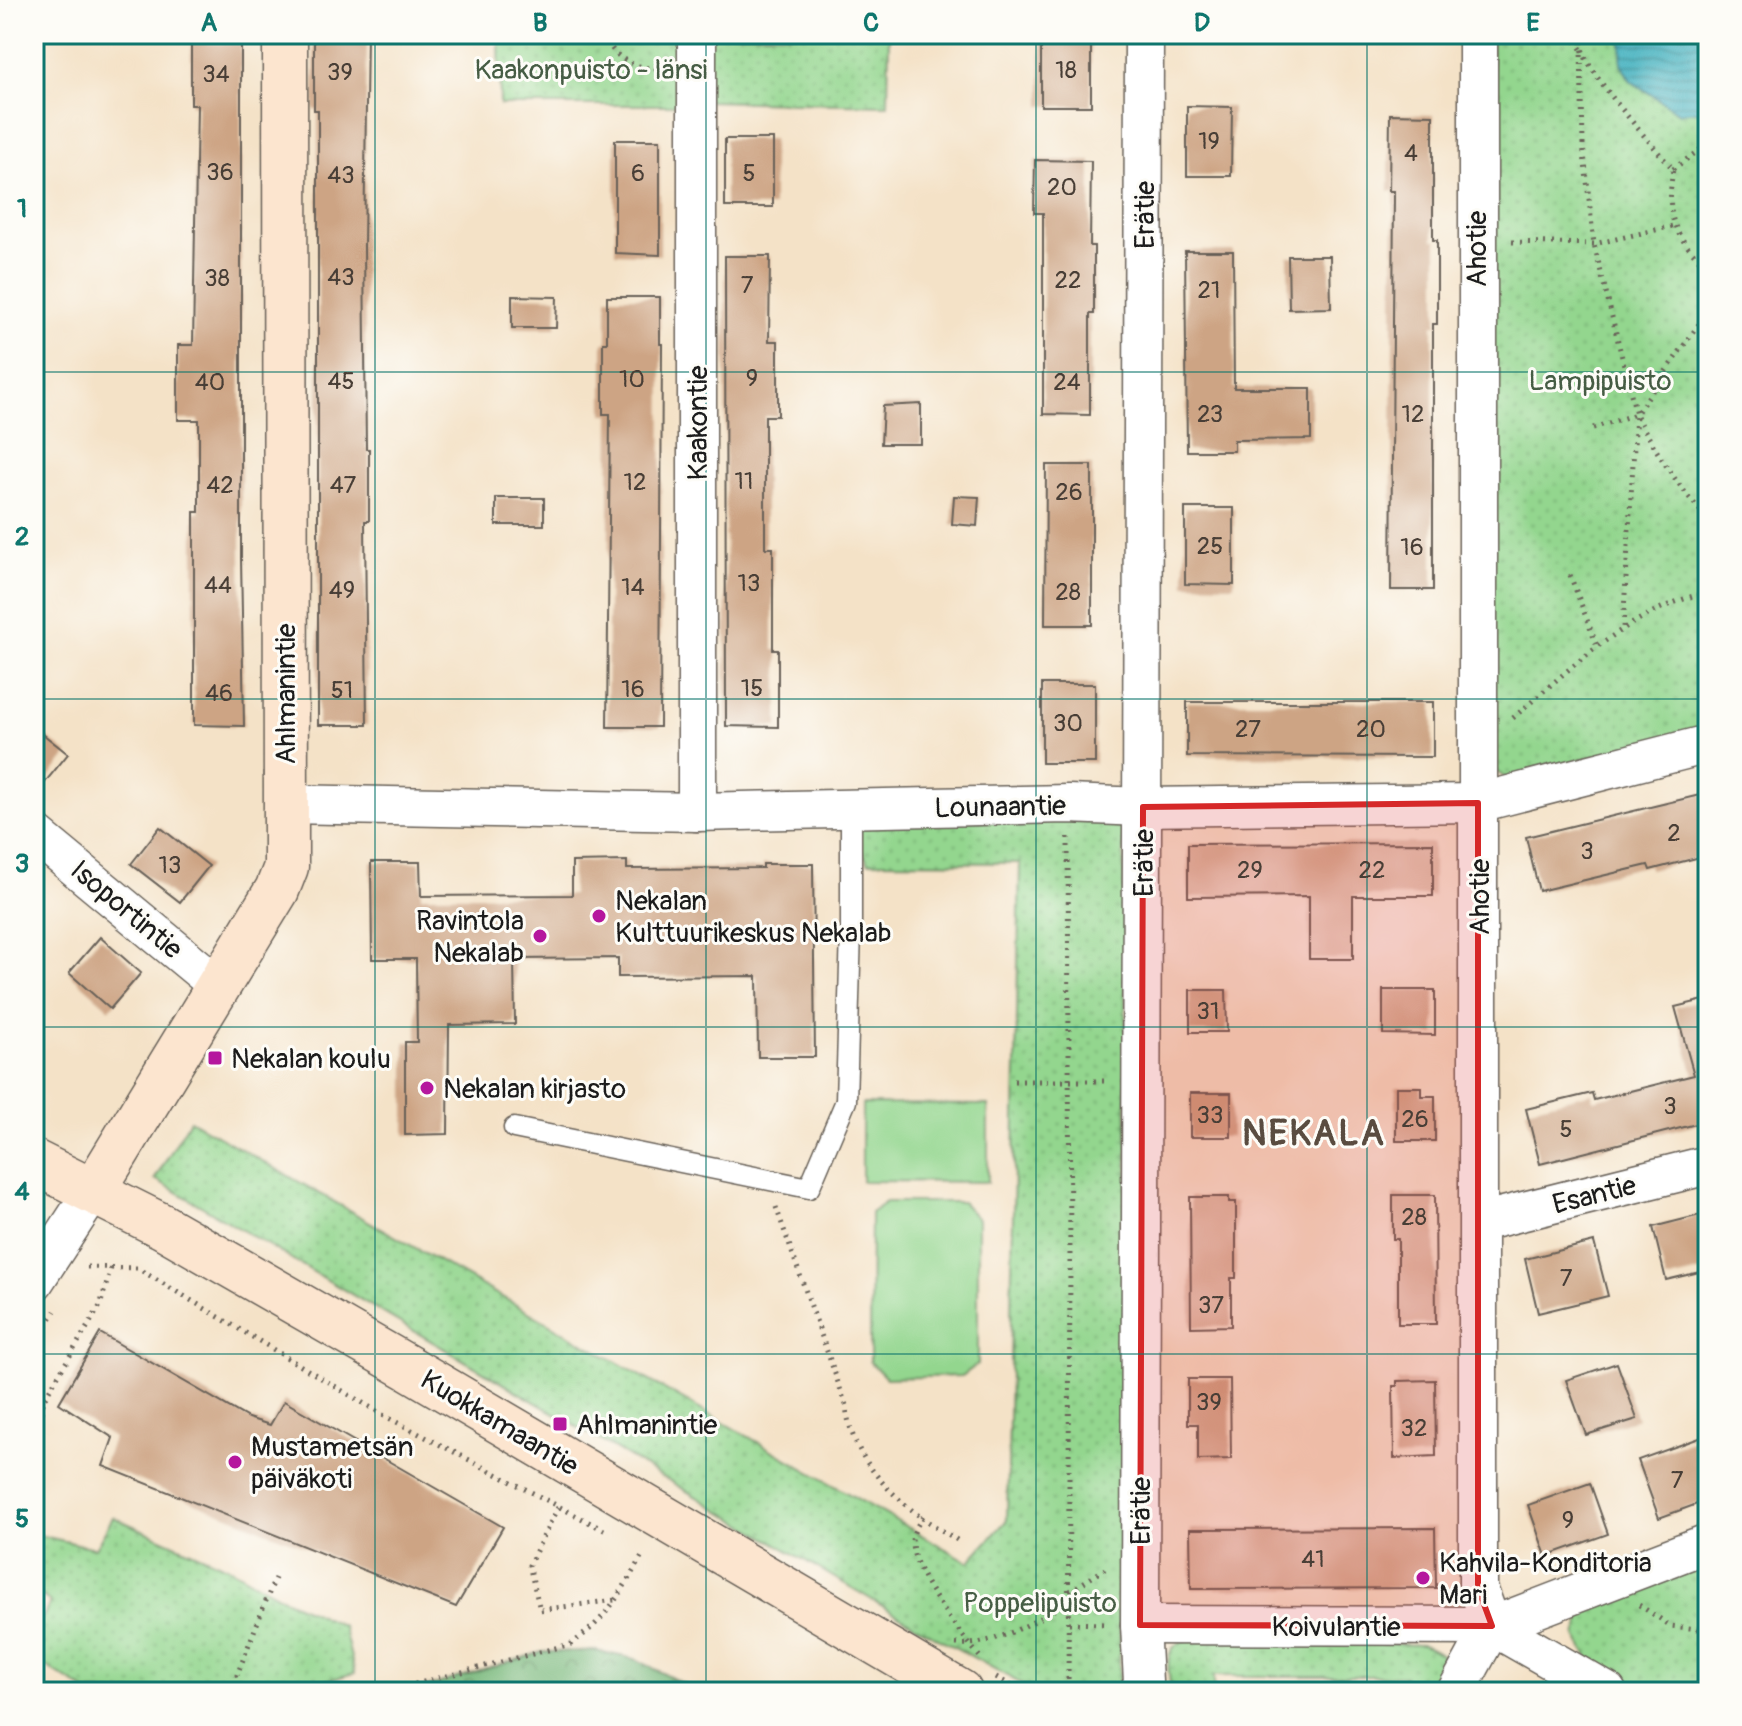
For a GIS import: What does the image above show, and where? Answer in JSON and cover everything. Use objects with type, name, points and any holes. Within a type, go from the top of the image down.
[{"type":"street","name":"Ahlmanintie","points":[[34,1282],[94,1190],[283,877],[287,847],[285,34]]},
{"type":"street","name":"Erätie","points":[[1139,1692],[1143,1682],[1140,1625],[1144,34]]},
{"type":"street","name":"Ahotie","points":[[1478,34],[1478,1588],[1492,1626]]},
{"type":"street","name":"Kaakontie","points":[[697,52],[697,812]]},
{"type":"street","name":"Lounaantie","points":[[285,804],[697,812],[1068,804],[1143,807],[1478,803],[1708,744]]},
{"type":"street","name":"Isoportintie","points":[[34,833],[219,986]]},
{"type":"street","name":"Kuokkamaantie","points":[[34,1162],[162,1226],[409,1368],[980,1686]]},
{"type":"street","name":"Esantie","points":[[1480,1222],[1708,1165]]},
{"type":"street","name":"Koivulantie","points":[[1140,1625],[1492,1626],[1708,1543]]},
{"type":"street","points":[[1456,1692],[1492,1626],[1607,1692]]},
{"type":"lane","points":[[514,1128],[809,1188],[846,1101],[851,808]]},
{"type":"path","points":[[605,34],[607,42],[626,63],[649,69],[697,52]]},
{"type":"path","points":[[1571,34],[1624,112],[1673,169]]},
{"type":"path","points":[[1583,34],[1583,145],[1594,244],[1636,414],[1659,458],[1708,519]]},
{"type":"path","points":[[1708,144],[1673,169],[1669,197],[1673,226],[1708,268]]},
{"type":"path","points":[[1476,239],[1538,245],[1594,244],[1673,226]]},
{"type":"path","points":[[1623,627],[1636,414],[1708,311]]},
{"type":"path","points":[[1593,428],[1636,414]]},
{"type":"path","points":[[1570,575],[1597,646]]},
{"type":"path","points":[[1479,747],[1623,627],[1708,592]]},
{"type":"path","points":[[1068,804],[1068,1692]]},
{"type":"path","points":[[1014,1081],[1142,1081]]},
{"type":"path","points":[[767,1179],[846,1405],[847,1420],[863,1458],[876,1475],[922,1518],[957,1540]]},
{"type":"path","points":[[54,1248],[82,1266],[137,1268],[383,1415],[607,1532]]},
{"type":"path","points":[[34,1444],[44,1399],[100,1306],[111,1268]]},
{"type":"path","points":[[558,1507],[529,1565],[540,1610],[616,1600]]},
{"type":"path","points":[[922,1518],[912,1539],[913,1552],[930,1588],[970,1645],[980,1686]]},
{"type":"path","points":[[632,1545],[657,1559]]},
{"type":"path","points":[[384,1692],[571,1644],[592,1629],[616,1600],[644,1552]]},
{"type":"path","points":[[241,1692],[237,1675],[275,1578]]},
{"type":"path","points":[[1604,1583],[1671,1626],[1708,1630]]},
{"type":"path","points":[[947,1643],[970,1645],[1016,1629],[1069,1602]]},
{"type":"highlighted area","points":[[1478,803],[1478,1588],[1492,1626],[1140,1625],[1143,807]]},
{"type":"green space","name":"Kaakonpuisto - länsi","points":[[499,34],[682,34],[682,105],[500,105]]},
{"type":"green space","points":[[707,34],[889,34],[888,105],[706,101]]},
{"type":"green space","name":"Lampipuisto","points":[[1492,34],[1708,34],[1708,727],[1507,779],[1491,768]]},
{"type":"green space","name":"Poppelipuisto","points":[[844,820],[1123,821],[1128,1211],[1119,1677],[1116,1692],[1036,1692],[920,1628],[155,1179],[190,1120],[969,1562],[1007,1520],[1020,863],[868,862]]},
{"type":"green space","points":[[862,1104],[988,1105],[988,1182],[862,1181]]},
{"type":"green space","points":[[886,1202],[962,1202],[978,1219],[978,1364],[962,1376],[886,1378],[870,1362],[871,1213]]},
{"type":"green space","points":[[113,1517],[227,1567],[284,1599],[343,1626],[355,1673],[282,1692],[88,1692],[34,1659],[34,1633],[51,1602],[34,1591],[34,1534],[95,1548]]},
{"type":"green space","points":[[1708,1557],[1708,1692],[1649,1692],[1588,1657],[1576,1636],[1583,1612],[1597,1600]]},
{"type":"green space","points":[[1196,1637],[1422,1645],[1444,1657],[1448,1675],[1441,1692],[1396,1692],[1405,1676],[1214,1676],[1214,1692],[1171,1692],[1169,1656],[1177,1644]]},
{"type":"green space","points":[[596,1651],[635,1659],[699,1692],[411,1692],[542,1652]]},
{"type":"water","points":[[1622,34],[1708,34],[1708,110],[1679,113],[1631,81],[1621,64]]},
{"type":"building","points":[[314,34],[367,34],[364,246],[366,449],[369,449],[369,521],[365,521],[367,725],[318,725],[318,110],[314,110]]},
{"type":"building","points":[[1041,34],[1091,34],[1091,106],[1041,106]]},
{"type":"building","points":[[191,43],[241,44],[244,726],[194,725],[194,512],[199,512],[199,420],[178,420],[178,345],[193,345],[197,105],[191,105]]},
{"type":"building","points":[[1187,106],[1232,107],[1231,176],[1187,176]]},
{"type":"building","points":[[1390,114],[1433,115],[1437,324],[1433,324],[1433,590],[1391,590],[1394,191],[1389,191]]},
{"type":"building","points":[[725,139],[773,139],[773,207],[725,207]]},
{"type":"building","points":[[615,140],[660,140],[660,255],[615,253]]},
{"type":"building","points":[[1035,160],[1091,161],[1090,246],[1094,246],[1094,314],[1090,314],[1090,415],[1043,414],[1043,213],[1034,213]]},
{"type":"building","points":[[1185,251],[1233,251],[1234,388],[1311,388],[1311,439],[1234,440],[1234,451],[1187,451]]},
{"type":"building","points":[[725,256],[770,256],[769,341],[778,341],[778,416],[765,416],[765,548],[773,548],[773,650],[778,650],[778,727],[726,726]]},
{"type":"building","points":[[1288,256],[1330,256],[1331,308],[1289,309]]},
{"type":"building","points":[[512,296],[557,297],[556,328],[512,328]]},
{"type":"building","points":[[607,297],[660,297],[660,727],[607,727],[610,414],[603,414],[603,343],[607,343]]},
{"type":"building","points":[[921,404],[921,444],[881,444],[883,406]]},
{"type":"building","points":[[1046,465],[1092,465],[1092,625],[1045,625]]},
{"type":"building","points":[[954,496],[979,497],[977,526],[952,524]]},
{"type":"building","points":[[496,498],[544,498],[544,525],[496,525]]},
{"type":"building","points":[[1185,508],[1234,508],[1234,585],[1185,584]]},
{"type":"building","points":[[1042,684],[1095,684],[1095,763],[1042,763]]},
{"type":"building","points":[[1187,702],[1433,702],[1433,757],[1187,756]]},
{"type":"building","points":[[34,727],[68,754],[34,796]]},
{"type":"building","points":[[1708,793],[1708,855],[1650,870],[1648,865],[1539,891],[1526,837]]},
{"type":"building","points":[[160,827],[209,866],[180,902],[131,864]]},
{"type":"building","points":[[1433,843],[1433,896],[1353,896],[1353,959],[1309,959],[1309,896],[1188,897],[1188,844]]},
{"type":"building","points":[[627,861],[627,869],[763,868],[763,864],[813,864],[815,1057],[758,1057],[757,976],[618,977],[618,958],[514,959],[515,1024],[449,1025],[448,1134],[405,1135],[405,1042],[417,1042],[416,959],[372,959],[371,862],[420,862],[421,896],[572,895],[572,862]]},
{"type":"building","points":[[100,937],[141,973],[110,1009],[69,973]]},
{"type":"building","points":[[1190,990],[1226,990],[1227,1032],[1190,1032]]},
{"type":"building","points":[[1383,990],[1435,990],[1435,1035],[1383,1034]]},
{"type":"building","points":[[1708,999],[1708,1109],[1701,1110],[1704,1122],[1540,1164],[1526,1109],[1592,1093],[1594,1100],[1694,1075],[1675,1007]]},
{"type":"building","points":[[1396,1087],[1421,1087],[1421,1096],[1435,1096],[1435,1141],[1396,1141]]},
{"type":"building","points":[[1190,1093],[1231,1093],[1231,1137],[1190,1137]]},
{"type":"building","points":[[1393,1195],[1435,1195],[1436,1324],[1398,1324],[1398,1239],[1393,1239]]},
{"type":"building","points":[[1190,1197],[1229,1197],[1229,1202],[1236,1202],[1236,1278],[1231,1278],[1231,1326],[1191,1327]]},
{"type":"building","points":[[1708,1213],[1708,1270],[1666,1280],[1653,1227]]},
{"type":"building","points":[[1594,1242],[1608,1296],[1538,1313],[1525,1259]]},
{"type":"building","points":[[100,1333],[248,1418],[270,1425],[284,1401],[503,1527],[456,1607],[103,1466],[113,1438],[59,1403]]},
{"type":"building","points":[[1617,1363],[1637,1419],[1586,1435],[1566,1380]]},
{"type":"building","points":[[1188,1379],[1230,1379],[1231,1459],[1198,1460],[1198,1424],[1188,1424]]},
{"type":"building","points":[[1435,1380],[1436,1456],[1394,1458],[1393,1386],[1397,1386],[1397,1381]]},
{"type":"building","points":[[1708,1435],[1708,1500],[1659,1518],[1638,1460]]},
{"type":"building","points":[[1590,1483],[1608,1534],[1546,1556],[1528,1505]]},
{"type":"building","points":[[1435,1528],[1436,1588],[1191,1589],[1190,1529]]},
{"type":"place","name":"Nekalan Kulttuurikeskus Nekalab","points":[[599,916]]},
{"type":"place","name":"Ravintola Nekalab","points":[[540,936]]},
{"type":"place","name":"Nekalan koulu","points":[[215,1058]]},
{"type":"place","name":"Nekalan kirjasto","points":[[427,1088]]},
{"type":"place","name":"Ahlmanintie","points":[[560,1424]]},
{"type":"place","name":"Mustametsän päiväkoti","points":[[235,1462]]},
{"type":"place","name":"Kahvila-Konditoria Mari","points":[[1423,1578]]},
{"type":"district","name":"NEKALA","points":[[1314,1132]]}]
